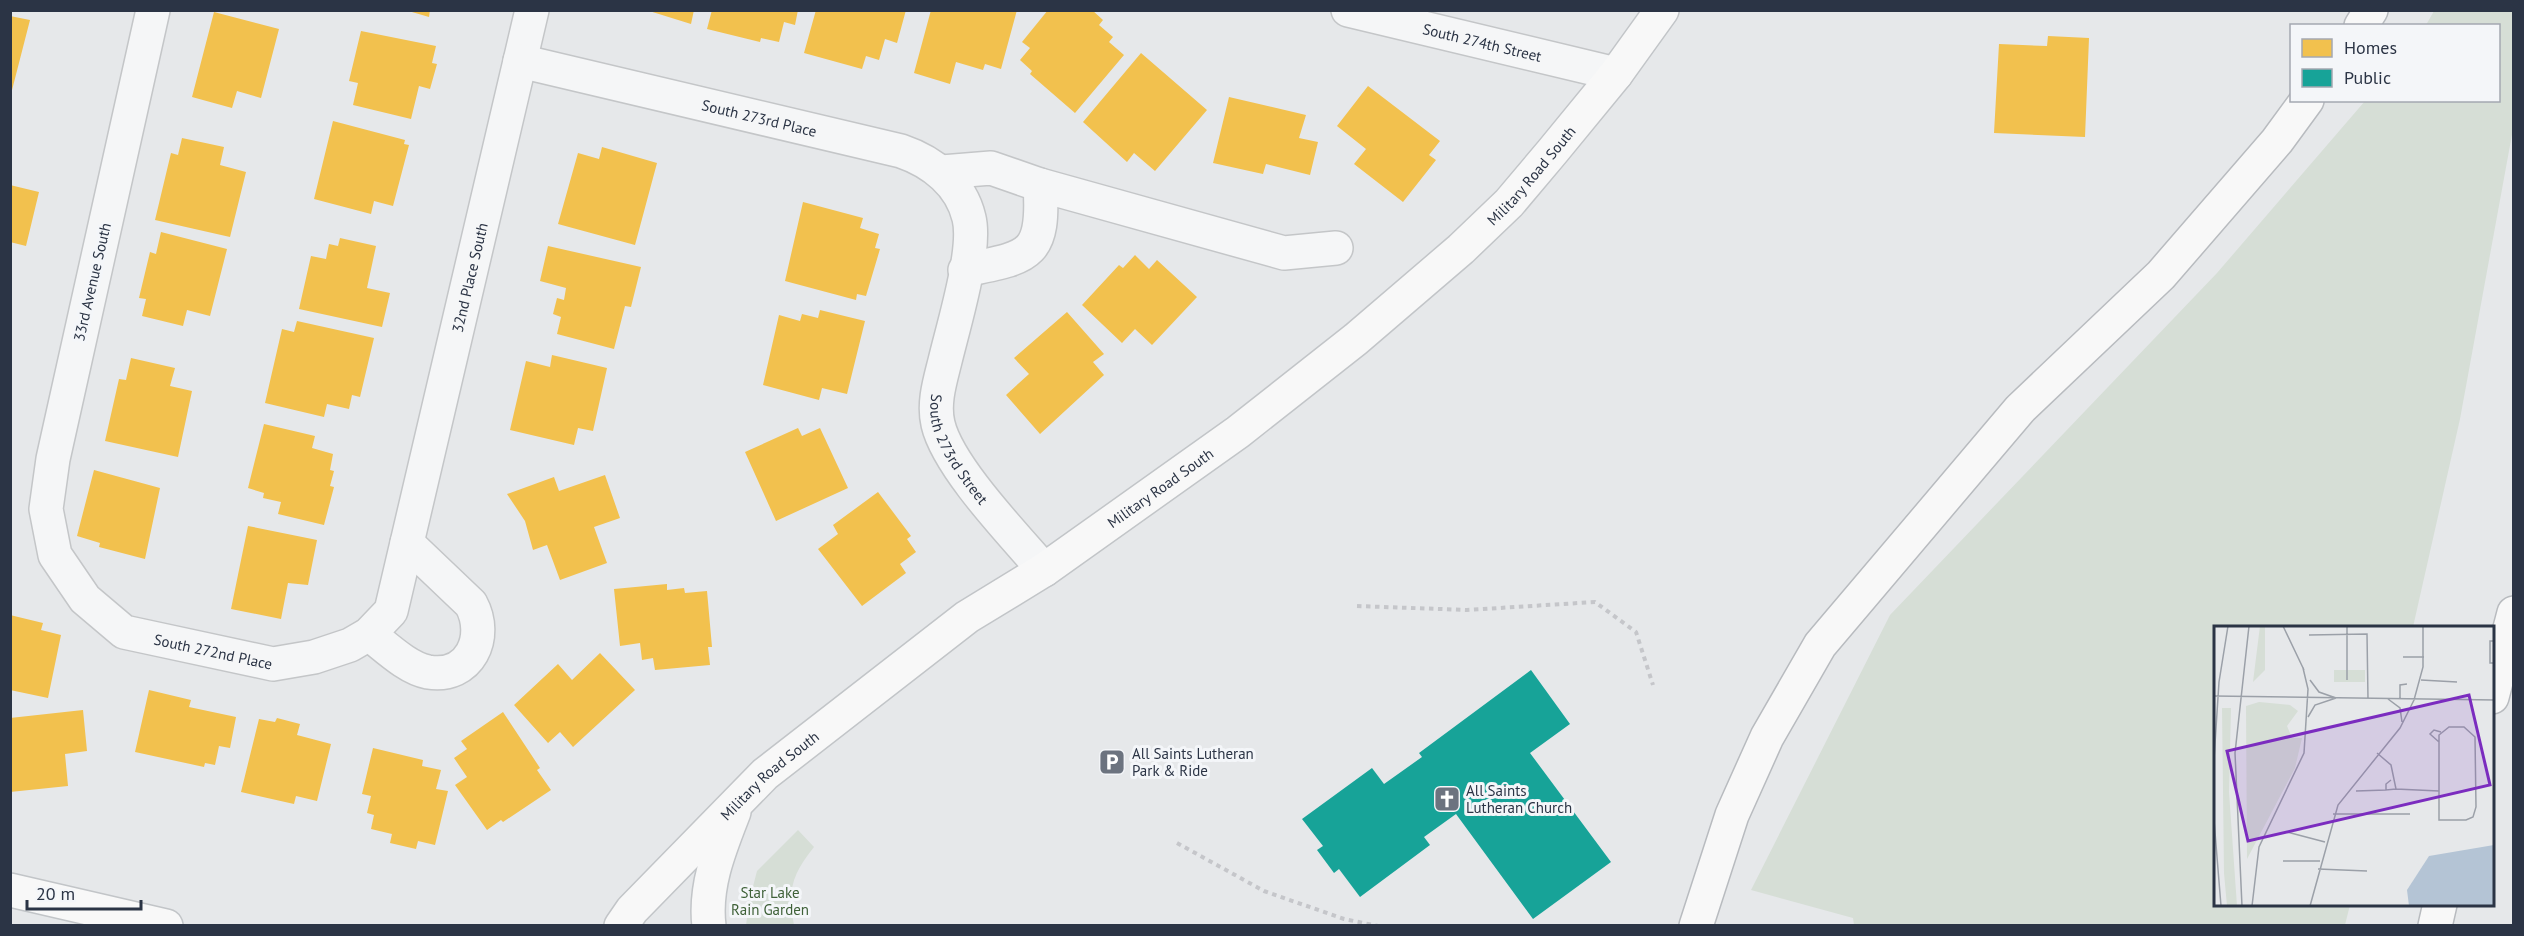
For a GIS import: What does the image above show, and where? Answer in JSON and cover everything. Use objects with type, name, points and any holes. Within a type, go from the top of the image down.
[{"type":"main road","name":"Military Road South","points":[[621,926],[632,910],[765,774],[967,617],[1044,570],[1239,432],[1356,339],[1461,249],[1509,203],[1616,74],[1662,10]]},
{"type":"main road","points":[[2362,24],[2371,10]]},
{"type":"main road","points":[[1696,926],[1732,815],[1767,736],[1820,645],[2020,409],[2161,275],[2277,141],[2306,102]]},
{"type":"main road","points":[[2494,693],[2514,613]]},
{"type":"main road","points":[[709,926],[707,915],[714,863],[738,801]]},
{"type":"main road","points":[[10,890],[166,926]]},
{"type":"main road","points":[[2434,926],[2439,906]]},
{"type":"street","name":"33rd Avenue South","points":[[55,555],[46,509],[53,459],[153,10]]},
{"type":"street","name":"32nd Place South","points":[[380,623],[407,543],[532,10]]},
{"type":"street","name":"South 274th Street","points":[[1348,10],[1616,74]]},
{"type":"street","name":"South 273rd Place","points":[[520,62],[901,151],[920,158],[942,172],[956,188],[969,217]]},
{"type":"street","points":[[942,172],[991,168],[1040,185],[1284,253],[1336,248]]},
{"type":"street","points":[[965,270],[1014,260],[1026,252],[1035,241],[1041,227],[1040,185]]},
{"type":"street","name":"South 273rd Street","points":[[969,217],[971,232],[965,270],[937,394],[938,424],[965,476],[1044,570]]},
{"type":"street","points":[[380,623],[417,669],[429,672],[453,669],[464,663],[472,654],[478,641],[480,628],[471,604],[407,543]]},
{"type":"street","name":"South 272nd Place","points":[[55,555],[85,599],[124,632],[273,664],[314,657],[350,645],[380,623]]},
{"type":"path","points":[[1357,606],[1467,610],[1595,602],[1636,632],[1653,685]]},
{"type":"path","points":[[1177,843],[1264,891],[1344,919],[1378,926]]},
{"type":"green space","points":[[2434,11],[2513,11],[2513,129],[2460,419],[2413,626],[2214,626],[2214,906],[2350,906],[2345,925],[1854,925],[1853,918],[1751,890],[1890,615],[2217,273],[2364,102],[2500,102],[2500,24],[2427,24]]},
{"type":"green space","name":"Star Lake Rain Garden","points":[[798,830],[814,847],[793,883],[791,902],[794,925],[746,925],[757,871]]},
{"type":"building: Homes","points":[[405,10],[430,10],[429,17]]},
{"type":"building: Homes","points":[[646,10],[694,10],[691,24]]},
{"type":"building: Homes","points":[[712,10],[798,10],[795,25],[784,22],[779,42],[761,38],[760,42],[707,29]]},
{"type":"building: Homes","points":[[816,10],[906,10],[897,43],[885,39],[879,60],[866,56],[862,69],[804,53]]},
{"type":"building: Homes","points":[[931,10],[1017,10],[1001,69],[985,64],[983,70],[956,62],[950,84],[914,73]]},
{"type":"building: Homes","points":[[1048,10],[1092,10],[1103,20],[1099,25],[1113,37],[1109,42],[1124,55],[1075,113],[1030,74],[1032,71],[1020,60],[1030,48],[1022,42]]},
{"type":"building: Homes","points":[[214,12],[279,29],[261,98],[237,91],[232,108],[192,97]]},
{"type":"building: Homes","points":[[10,16],[30,20],[11,94],[10,94]]},
{"type":"building: Homes","points":[[361,31],[436,46],[432,63],[437,64],[430,89],[419,86],[411,119],[353,105],[358,83],[349,81]]},
{"type":"building: Homes","points":[[2048,36],[2089,38],[2085,137],[1994,133],[1999,44],[2047,46]]},
{"type":"building: Homes","points":[[1141,53],[1207,110],[1155,171],[1134,153],[1127,162],[1083,122]]},
{"type":"building: Homes","points":[[1368,86],[1440,141],[1429,155],[1436,160],[1403,202],[1354,164],[1366,149],[1337,126]]},
{"type":"building: Homes","points":[[1229,97],[1306,115],[1299,138],[1318,142],[1310,175],[1266,164],[1263,174],[1213,163]]},
{"type":"building: Homes","points":[[333,121],[405,140],[404,144],[409,145],[393,206],[374,201],[371,214],[314,199]]},
{"type":"building: Homes","points":[[182,138],[224,147],[220,165],[246,172],[230,237],[155,220],[171,153],[178,155]]},
{"type":"building: Homes","points":[[602,147],[657,163],[635,245],[558,224],[578,153],[599,159]]},
{"type":"building: Homes","points":[[10,185],[39,192],[26,246],[10,242]]},
{"type":"building: Homes","points":[[803,202],[863,218],[860,228],[879,234],[875,248],[880,249],[866,296],[857,294],[856,300],[785,281]]},
{"type":"building: Homes","points":[[161,232],[227,249],[210,316],[187,310],[183,326],[142,316],[146,299],[139,298],[150,252],[156,254]]},
{"type":"building: Homes","points":[[340,238],[376,246],[367,288],[390,293],[382,327],[299,309],[311,256],[326,259],[329,244],[338,246]]},
{"type":"building: Homes","points":[[548,246],[641,267],[631,307],[625,306],[614,349],[557,334],[561,317],[553,314],[557,298],[564,300],[566,288],[540,281]]},
{"type":"building: Homes","points":[[1135,255],[1149,269],[1157,260],[1197,297],[1152,345],[1135,329],[1122,343],[1082,305],[1119,265],[1123,268]]},
{"type":"building: Homes","points":[[820,310],[865,321],[847,394],[822,388],[819,400],[763,385],[779,315],[800,321],[802,314],[818,318]]},
{"type":"building: Homes","points":[[1067,312],[1104,354],[1093,362],[1104,375],[1040,434],[1006,395],[1029,374],[1014,358]]},
{"type":"building: Homes","points":[[297,321],[374,338],[360,397],[352,395],[349,409],[327,404],[324,417],[265,403],[282,329],[294,332]]},
{"type":"building: Homes","points":[[552,355],[607,368],[593,431],[578,428],[574,445],[510,430],[526,361],[550,367]]},
{"type":"building: Homes","points":[[131,358],[175,368],[170,386],[192,391],[178,457],[105,441],[119,379],[126,380]]},
{"type":"building: Homes","points":[[264,424],[315,436],[312,448],[333,454],[330,470],[334,471],[330,486],[334,487],[324,525],[278,514],[281,502],[263,498],[264,493],[248,488]]},
{"type":"building: Homes","points":[[798,428],[802,436],[820,428],[848,488],[776,521],[745,452]]},
{"type":"building: Homes","points":[[94,470],[160,488],[145,559],[99,547],[100,543],[77,536]]},
{"type":"building: Homes","points":[[605,475],[620,518],[594,527],[607,563],[560,580],[547,545],[533,550],[525,521],[507,494],[554,477],[559,491]]},
{"type":"building: Homes","points":[[878,492],[911,536],[907,539],[916,552],[900,564],[906,573],[862,606],[818,549],[838,534],[833,525]]},
{"type":"building: Homes","points":[[248,526],[317,540],[308,585],[288,583],[281,619],[231,609]]},
{"type":"building: Homes","points":[[667,584],[667,590],[684,588],[685,593],[707,591],[712,647],[708,647],[710,665],[655,670],[653,658],[642,660],[640,643],[620,646],[614,589]]},
{"type":"building: Homes","points":[[10,615],[43,623],[41,630],[61,635],[48,698],[10,690]]},
{"type":"building: Homes","points":[[600,653],[635,690],[573,747],[560,732],[548,743],[514,705],[558,664],[572,680]]},
{"type":"building: Homes","points":[[149,690],[191,700],[189,707],[236,717],[230,748],[219,746],[215,765],[205,763],[204,767],[135,752]]},
{"type":"building: Homes","points":[[83,710],[87,751],[65,754],[68,786],[10,792],[10,718]]},
{"type":"building: Homes","points":[[503,712],[540,768],[537,770],[551,790],[487,830],[455,785],[467,777],[454,758],[467,749],[461,741]]},
{"type":"building: Homes","points":[[277,718],[300,724],[297,735],[331,744],[317,801],[296,796],[294,804],[241,792],[259,719],[275,722]]},
{"type":"building: Homes","points":[[373,748],[423,760],[422,766],[441,770],[436,789],[448,791],[435,845],[418,841],[416,849],[390,843],[392,834],[371,829],[374,815],[367,813],[371,796],[362,794]]},
{"type":"building: Public","name":"All Saints Lutheran Church","points":[[1531,670],[1570,724],[1530,753],[1611,862],[1533,919],[1456,814],[1424,837],[1430,845],[1360,897],[1339,869],[1334,873],[1317,850],[1323,846],[1302,819],[1372,768],[1384,784],[1422,757],[1419,753]]},
{"type":"place","name":"All Saints Lutheran Park & Ride","points":[[1112,762]]},
{"type":"place","name":"All Saints Lutheran Church","points":[[1447,799]]}]
